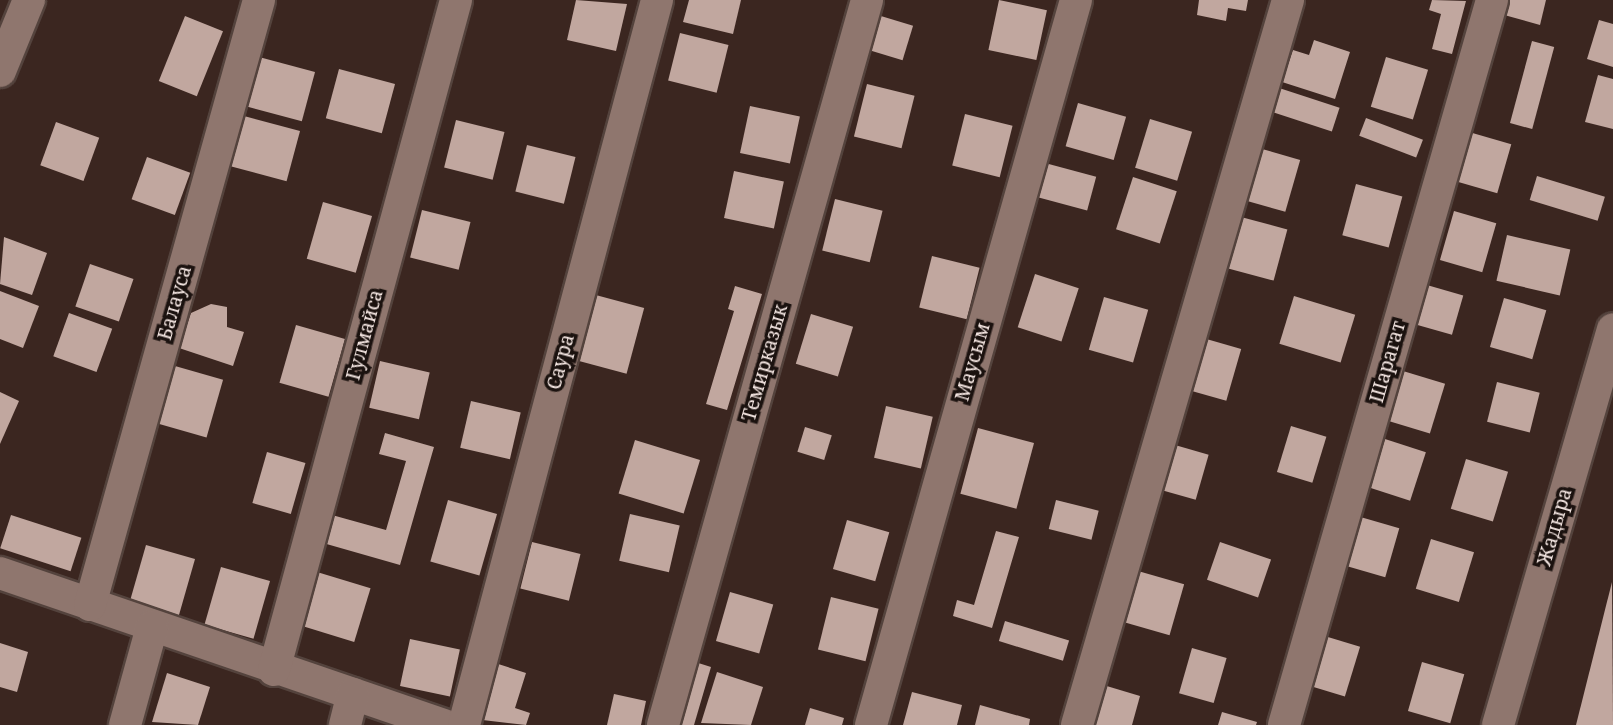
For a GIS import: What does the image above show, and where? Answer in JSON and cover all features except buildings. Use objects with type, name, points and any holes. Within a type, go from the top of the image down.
[{"type":"street","points":[[0,71],[29,0]]},
{"type":"street","name":"Балауса","points":[[90,605],[259,0]]},
{"type":"street","name":"Гулмайса","points":[[274,670],[456,0]]},
{"type":"street","name":"Саура","points":[[464,725],[657,0]]},
{"type":"street","name":"Темирказык","points":[[663,725],[867,0]]},
{"type":"street","name":"Маусым","points":[[871,725],[1076,0]]},
{"type":"street","points":[[1076,725],[1288,0]]},
{"type":"street","name":"Шарагат","points":[[1284,725],[1492,0]]},
{"type":"street","name":"Жадыра","points":[[1498,725],[1613,329]]},
{"type":"street","points":[[0,573],[274,670],[443,725]]},
{"type":"street","points":[[125,725],[152,626]]},
{"type":"street","points":[[345,725],[353,694]]}]
